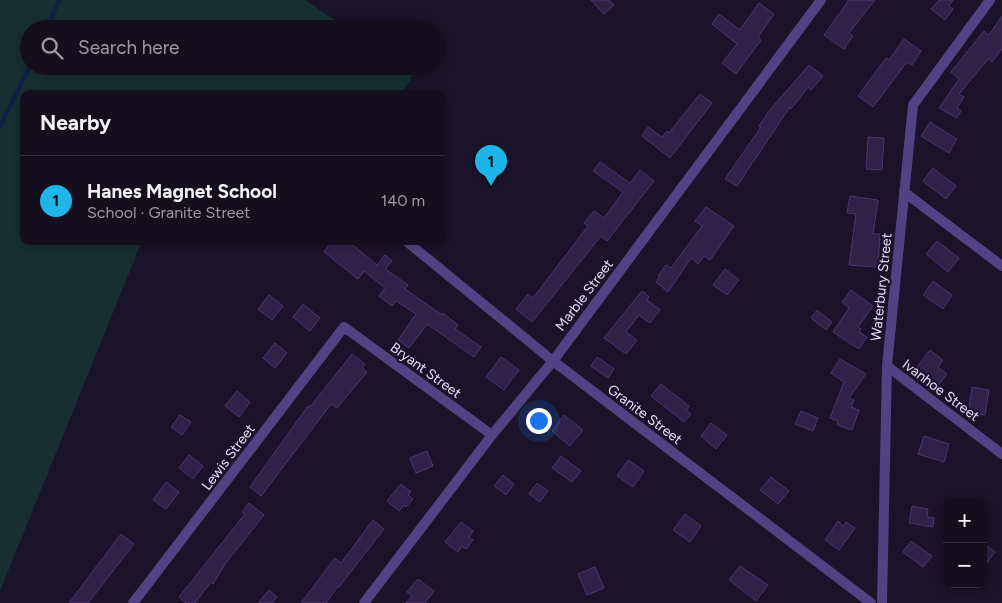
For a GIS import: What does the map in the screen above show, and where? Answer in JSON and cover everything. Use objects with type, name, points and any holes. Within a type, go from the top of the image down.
[{"type":"street","name":"Marble Street","points":[[364,603],[492,435],[553,361],[822,0]]},
{"type":"street","name":"Waterbury Street","points":[[882,603],[887,366],[913,105],[990,0]]},
{"type":"street","points":[[904,192],[1002,266]]},
{"type":"street","name":"Granite Street","points":[[411,245],[553,361],[872,603]]},
{"type":"street","name":"Bryant Street","points":[[344,327],[492,435]]},
{"type":"street","name":"Lewis Street","points":[[133,603],[344,327]]},
{"type":"street","name":"Ivanhoe Street","points":[[887,366],[1002,454]]},
{"type":"green space","points":[[0,0],[305,0],[335,20],[20,20],[20,75],[413,75],[404,90],[20,90],[20,245],[140,245],[0,591]]},
{"type":"building","points":[[591,0],[609,0],[614,5],[604,14]]},
{"type":"building","points":[[849,0],[875,0],[849,33],[853,36],[844,49],[824,35]]},
{"type":"building","points":[[939,0],[953,0],[949,6],[953,9],[945,20],[931,9]]},
{"type":"building","points":[[759,3],[774,14],[758,37],[761,40],[736,74],[722,63],[737,44],[712,24],[719,14],[740,30]]},
{"type":"building","points":[[1002,16],[1002,49],[992,62],[988,59],[959,94],[964,97],[957,108],[961,111],[957,118],[939,108],[959,79],[951,72],[984,31],[989,35]]},
{"type":"building","points":[[904,39],[921,51],[912,65],[907,62],[873,107],[858,96],[886,58],[889,60]]},
{"type":"building","points":[[809,65],[823,76],[811,90],[808,87],[791,109],[790,107],[737,186],[725,179],[761,127],[759,126],[769,111]]},
{"type":"building","points":[[700,94],[712,103],[670,158],[642,136],[648,127],[662,137],[667,131],[669,133]]},
{"type":"building","points":[[930,122],[957,139],[949,153],[921,136]]},
{"type":"building","points":[[868,137],[884,138],[882,170],[866,169]]},
{"type":"building","points":[[600,162],[630,183],[640,170],[654,181],[607,241],[601,236],[532,322],[516,309],[528,294],[533,298],[588,226],[584,223],[594,211],[604,218],[623,192],[593,171]]},
{"type":"building","points":[[933,168],[956,186],[946,199],[923,181]]},
{"type":"building","points":[[850,196],[878,200],[873,234],[880,234],[878,267],[849,265],[856,214],[847,213]]},
{"type":"building","points":[[706,207],[734,226],[710,260],[704,256],[698,264],[691,258],[668,292],[656,282],[660,277],[658,276],[666,265],[671,268],[702,226],[695,221]]},
{"type":"building","points":[[937,241],[959,258],[948,272],[926,254]]},
{"type":"building","points":[[329,245],[353,245],[377,265],[385,255],[392,261],[385,269],[408,285],[405,289],[442,315],[443,313],[458,325],[455,329],[481,347],[474,357],[427,324],[409,348],[398,340],[416,314],[396,301],[392,306],[379,296],[385,288],[364,271],[358,279],[324,252]]},
{"type":"building","points":[[725,269],[739,280],[727,295],[713,285]]},
{"type":"building","points":[[933,281],[952,295],[943,309],[923,295]]},
{"type":"building","points":[[851,290],[873,306],[858,327],[861,329],[859,332],[867,337],[859,349],[833,332],[849,308],[842,302]]},
{"type":"building","points":[[642,291],[649,297],[647,300],[660,310],[650,323],[639,315],[626,332],[637,340],[626,354],[604,338]]},
{"type":"building","points":[[269,295],[283,306],[272,320],[258,309]]},
{"type":"building","points":[[303,304],[320,318],[310,331],[293,317]]},
{"type":"building","points":[[817,310],[832,322],[826,330],[811,318]]},
{"type":"building","points":[[275,343],[287,353],[275,368],[263,358]]},
{"type":"building","points":[[930,350],[943,360],[938,367],[947,374],[936,388],[914,371]]},
{"type":"building","points":[[352,354],[365,364],[362,368],[367,372],[337,408],[331,404],[261,496],[250,487],[308,406],[310,407]]},
{"type":"building","points":[[501,357],[519,370],[504,390],[486,377]]},
{"type":"building","points":[[597,357],[614,369],[608,378],[591,366]]},
{"type":"building","points":[[840,359],[866,374],[849,398],[854,400],[851,407],[859,410],[852,430],[837,425],[838,421],[830,418],[844,382],[831,373]]},
{"type":"building","points":[[661,384],[689,406],[686,410],[691,414],[684,422],[651,396]]},
{"type":"building","points":[[972,387],[989,390],[985,415],[968,413]]},
{"type":"building","points":[[237,391],[250,402],[239,417],[225,406]]},
{"type":"building","points":[[801,411],[818,418],[813,431],[795,424]]},
{"type":"building","points":[[180,415],[191,422],[182,435],[171,427]]},
{"type":"building","points":[[564,415],[583,430],[570,446],[552,431]]},
{"type":"building","points":[[711,423],[727,435],[716,449],[701,436]]},
{"type":"building","points":[[924,436],[949,444],[944,462],[918,454]]},
{"type":"building","points":[[427,451],[433,466],[416,473],[410,458]]},
{"type":"building","points":[[189,455],[203,466],[193,479],[179,468]]},
{"type":"building","points":[[561,456],[581,471],[572,482],[552,468]]},
{"type":"building","points":[[628,460],[644,471],[633,487],[617,476]]},
{"type":"building","points":[[503,475],[514,484],[506,495],[494,486]]},
{"type":"building","points":[[771,477],[789,491],[778,504],[760,490]]},
{"type":"building","points":[[166,482],[179,492],[166,509],[153,500]]},
{"type":"building","points":[[537,483],[548,491],[540,502],[529,494]]},
{"type":"building","points":[[401,484],[411,492],[408,495],[413,499],[406,507],[404,505],[399,511],[387,501]]},
{"type":"building","points":[[249,503],[264,515],[225,564],[213,584],[211,582],[195,603],[186,603],[179,597],[245,514],[242,512]]},
{"type":"building","points":[[912,506],[928,509],[927,517],[934,518],[933,527],[909,523]]},
{"type":"building","points":[[685,514],[701,526],[690,542],[673,530]]},
{"type":"building","points":[[373,520],[384,529],[326,603],[301,603],[335,558],[341,563]]},
{"type":"building","points":[[838,521],[843,526],[846,522],[855,528],[839,550],[825,540]]},
{"type":"building","points":[[461,522],[473,531],[469,537],[473,540],[466,549],[462,546],[458,552],[445,542]]},
{"type":"building","points":[[121,534],[134,544],[88,603],[69,603]]},
{"type":"building","points":[[911,541],[932,556],[923,567],[903,552]]},
{"type":"building","points":[[987,546],[995,552],[987,563]]},
{"type":"building","points":[[740,566],[768,585],[756,601],[729,580]]},
{"type":"building","points":[[595,567],[604,588],[587,595],[578,574]]},
{"type":"building","points":[[418,579],[434,591],[425,603],[406,603],[412,596],[407,592]]},
{"type":"building","points":[[269,590],[277,597],[272,603],[258,603]]},
{"type":"waterway","points":[[51,20],[59,0]]},
{"type":"waterway","points":[[0,126],[26,75]]},
{"type":"place","name":"Hanes Magnet School","points":[[491,186]]}]
